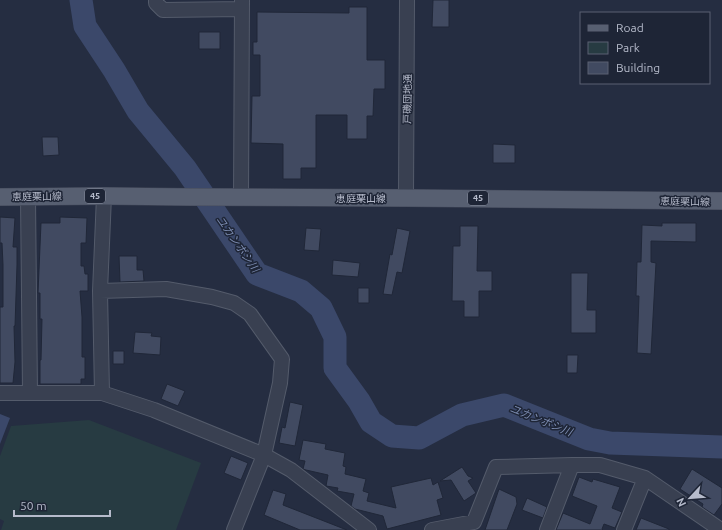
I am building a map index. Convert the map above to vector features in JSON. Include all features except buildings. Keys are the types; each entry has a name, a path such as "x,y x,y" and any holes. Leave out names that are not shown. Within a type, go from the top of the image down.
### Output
{"main road":[{"name":"恵庭栗山線","path":"0,197 104,196 406,198 722,202"}],"street":[{"path":"156,0 156,3 163,10 242,5 237,198"},
{"name":"戸磯団地通","path":"406,198 408,0"},
{"path":"102,393 100,291 104,196"},
{"path":"28,197 30,393"},
{"path":"100,291 166,289 212,297 234,303 250,314 282,359 280,383 264,456 234,530"},
{"path":"0,393 102,393 154,410 264,456 291,470 369,530"},
{"path":"547,530 572,465"},
{"path":"432,530 474,522 496,467 600,465 645,478 721,530"},
{"path":"624,530 645,478"}],"green space":[{"path":"89,420 201,463 176,530 1,530 4,521 0,519 0,456 11,426"}],"water":[{"path":"0,414 10,418 0,444"}],"waterway":[{"name":"ユカンボシ川","path":"81,0 85,26 114,70 138,111 185,168 257,274 301,291 321,308 335,337 335,368 359,401 371,422 392,436 419,438 462,415 504,405 589,439 610,443 722,447"}]}
